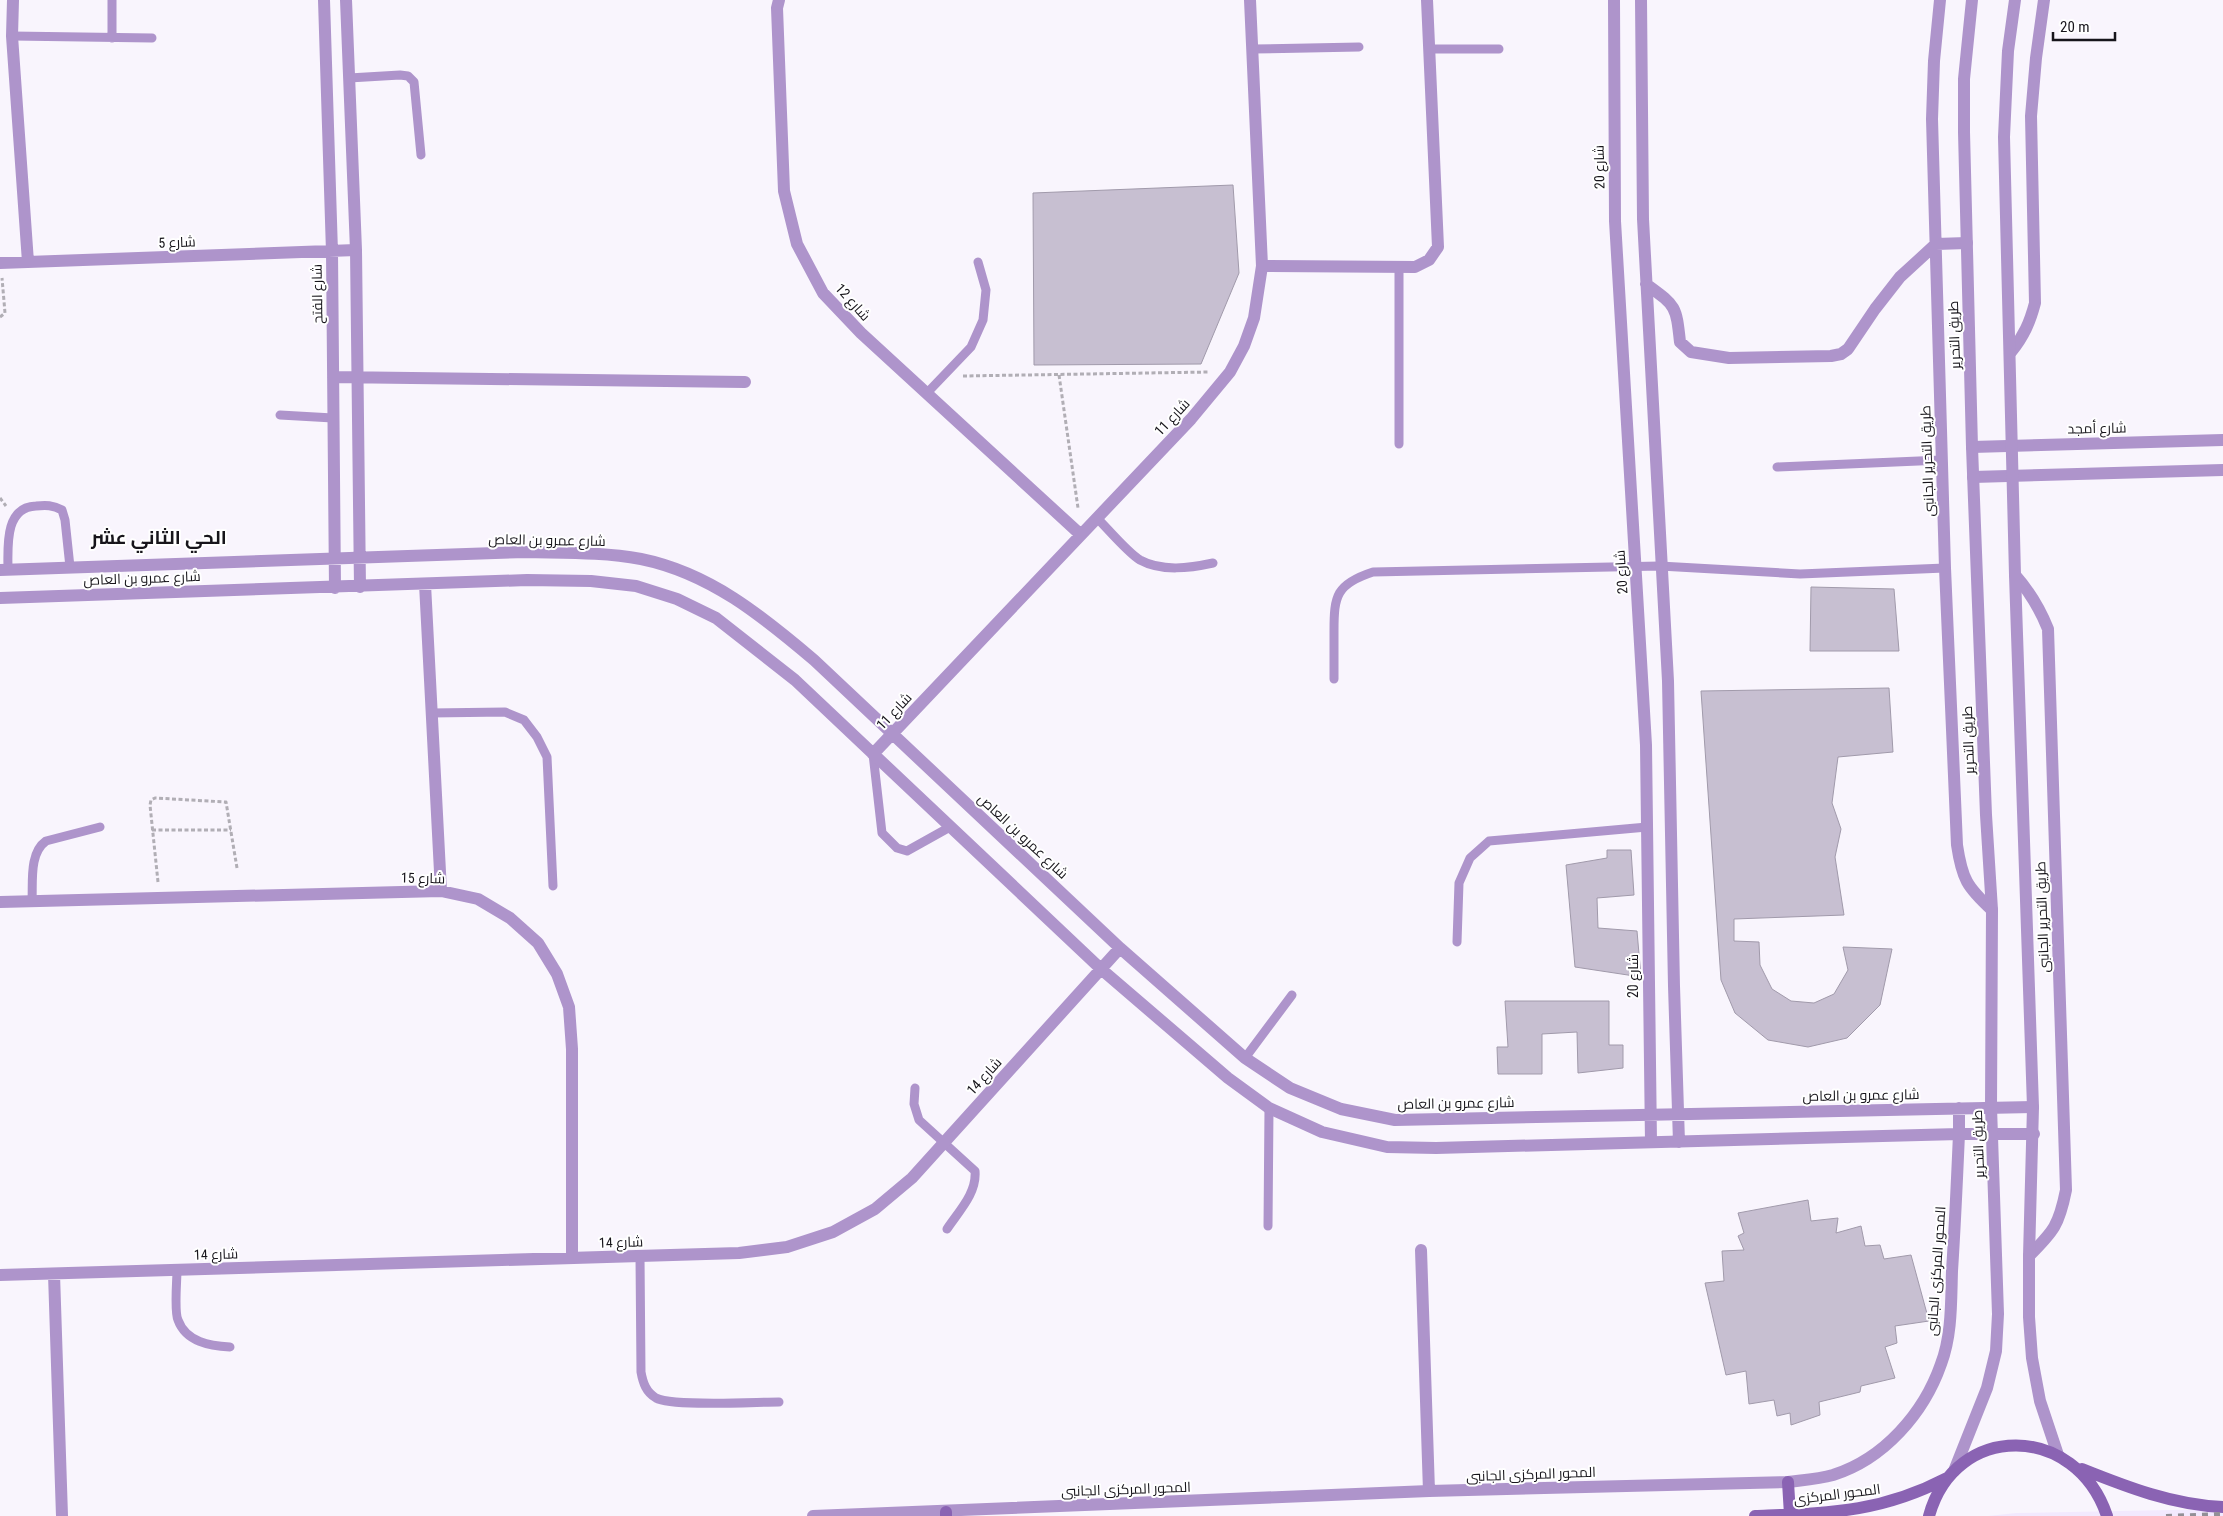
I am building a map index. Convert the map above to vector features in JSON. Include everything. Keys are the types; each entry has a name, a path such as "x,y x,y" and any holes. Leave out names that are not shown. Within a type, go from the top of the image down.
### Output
{"main road":[{"name":"المحور المركزى","path":"1755,1516 1840,1512 1884,1504 1927,1488 1950,1475 1969,1460 1986,1451 2004,1446 2041,1448 2058,1455 2076,1466"},
{"path":"2076,1466 2129,1488 2191,1504 2223,1507"},
{"path":"2076,1466 2090,1481 2107,1516"},
{"path":"1929,1516 1936,1495 1950,1475"},
{"path":"1788,1482 1790,1515"}],"street":[{"path":"13,0 12,36 28,262"},
{"name":"شارع الفتح","path":"324,0 332,252 335,588"},
{"path":"346,0 356,250 356,377 360,587"},
{"name":"شارع 12","path":"779,0 777,8 784,191 797,244 823,293 861,334 1081,535"},
{"name":"شارع 11","path":"873,754 1191,419 1230,372 1244,346 1254,318 1262,266 1250,0"},
{"path":"1262,266 1415,267 1429,260 1438,247 1427,0"},
{"name":"شارع 20","path":"1614,0 1615,221 1643,680 1651,1142"},
{"path":"1641,0 1642,156 1646,284 1670,745 1679,1142"},
{"name":"طريق التحرير الجانبى","path":"1940,0 1934,61 1932,119 1945,568 1957,845 1961,870 1973,893 1992,910"},
{"name":"طريق التحرير","path":"1950,1475 1987,1388 1996,1351 1998,1314 1991,1107 1992,910 1986,815 1973,477 1967,243 1964,79 1972,0"},
{"path":"2015,0 2008,52 2004,137 2011,352 2015,576 2034,1134 2029,1256 2032,1358 2040,1401 2058,1455"},
{"path":"2011,352 2022,338 2031,321 2035,303 2031,116 2044,0"},
{"path":"1646,284 1670,301 1674,308 1680,342 1691,352 1729,358 1831,356 1841,354 1848,349 1900,277 1936,244 1967,243"},
{"name":"شارع 5","path":"1,263 356,250"},
{"path":"333,376 745,382"},
{"name":"شارع أمجد","path":"1972,447 2223,440"},
{"path":"1973,477 2223,470"},
{"name":"شارع عمرو بن العاص","path":"4,570 526,552 593,553 641,559 688,573 731,594 814,660 1120,948 1245,1058 1299,1092 1341,1110 1395,1120 2033,1107"},
{"name":"طريق التحرير الجانبى","path":"2015,576 2036,604 2048,629 2066,1190 2061,1212 2052,1233 2029,1256"},
{"name":"شارع عمرو بن العاص","path":"0,598 527,580 591,581 636,586 677,599 716,618 795,680 1102,969 1228,1078 1270,1108 1322,1132 1387,1147 1436,1148 1959,1134 2034,1134"},
{"path":"425,584 441,891"},
{"name":"شارع 15","path":"0,902 441,891 478,899 510,918 538,943 557,974 569,1007 572,1049 572,1258"},
{"name":"شارع 14","path":"0,1275 739,1253 787,1247 833,1232 875,1209 912,1178 1120,948"},
{"name":"المحور المركزى الجانبى","path":"813,1516 946,1514 1429,1491 1788,1482 1813,1480 1834,1474 1860,1463 1884,1448 1924,1400 1941,1364 1949,1331 1959,1108"},
{"path":"1421,1250 1429,1491"},
{"path":"54,1274 62,1516"}],"lane":[{"path":"112,0 112,38"},
{"path":"12,36 152,38"},
{"path":"1252,49 1359,47"},
{"path":"1429,49 1499,49"},
{"path":"349,78 400,75 408,76 414,82 421,155"},
{"path":"926,393 971,347 983,320 986,290 978,262"},
{"path":"1399,267 1399,444"},
{"path":"280,415 334,418"},
{"path":"1777,467 1942,460"},
{"path":"4,570 9,534 14,517 28,506 53,505 62,510 65,520 70,568"},
{"path":"1097,518 1139,559 1163,567 1189,568 1213,564"},
{"path":"1334,679 1334,603 1343,588 1356,577 1373,572 1660,566 1800,574 1945,568"},
{"path":"431,713 505,712 524,720 537,737 547,757 553,886"},
{"path":"873,754 882,833 896,848 907,851 950,827"},
{"path":"32,901 35,854 38,846 46,841 100,827"},
{"path":"1457,942 1459,883 1470,858 1488,842 1647,827"},
{"path":"1245,1058 1292,995"},
{"path":"916,1088 914,1104 919,1120 975,1171 976,1181 973,1190 947,1229"},
{"path":"1268,1226 1270,1108"},
{"path":"640,1256 641,1372 647,1390 654,1397 672,1402 778,1402"},
{"path":"177,1270 177,1320 190,1337 209,1346 230,1347"}],"path":[{"path":"0,317 5,313 1,263"},
{"path":"942,377 1230,372"},
{"path":"1059,375 1081,535"},
{"path":"159,898 150,805 151,800 155,798 226,802 237,868"},
{"path":"152,830 231,830"}],"shaded area":[{"path":"2223,1509 2223,1516 1988,1516 2016,1513"}],"building":[{"path":"1233,185 1239,273 1201,364 1034,365 1033,193"},
{"path":"1811,587 1894,589 1899,651 1810,651"},
{"path":"1889,688 1893,752 1838,757 1832,803 1841,829 1835,857 1844,915 1734,919 1734,941 1759,942 1760,965 1772,989 1791,1001 1814,1003 1834,994 1848,970 1843,947 1892,949 1880,1005 1847,1038 1808,1047 1768,1040 1735,1013 1721,980 1701,691"},
{"path":"1607,850 1631,850 1634,895 1597,898 1598,928 1637,931 1641,977 1575,967 1566,865 1607,858"},
{"path":"1505,1001 1609,1001 1609,1045 1623,1045 1623,1068 1578,1073 1577,1032 1542,1034 1542,1074 1498,1074 1497,1047 1508,1047"},
{"path":"1808,1200 1811,1221 1838,1218 1836,1233 1861,1226 1865,1246 1880,1245 1884,1259 1911,1255 1929,1321 1895,1326 1897,1343 1885,1347 1895,1378 1861,1386 1860,1392 1819,1402 1820,1415 1791,1425 1790,1413 1777,1416 1774,1400 1749,1404 1746,1371 1726,1375 1705,1283 1724,1281 1722,1251 1744,1250 1738,1236 1744,1233 1738,1213"}],"railway":[{"path":"2166,1516 2223,1514"}],"district":[{"name":"الحي الثاني عشر","path":"159,537"}]}
